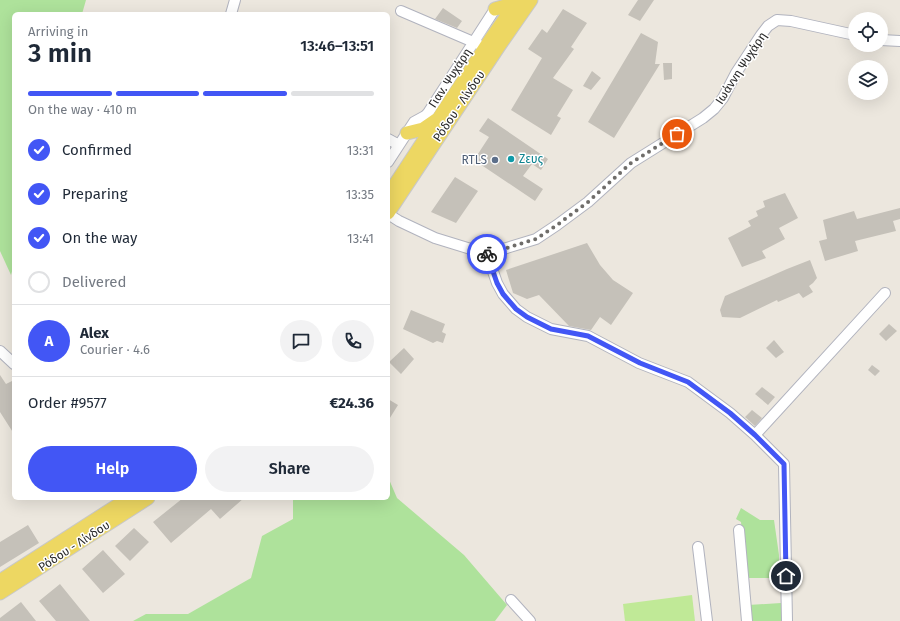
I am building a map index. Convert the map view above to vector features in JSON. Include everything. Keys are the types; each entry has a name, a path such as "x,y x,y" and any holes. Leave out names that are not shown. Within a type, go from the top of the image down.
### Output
{"main road":[{"name":"Ρόδου - Λίνδου","path":"390,211 531,0"},
{"name":"Ρόδου - Λίνδου","path":"390,192 517,2"},
{"path":"495,8 517,2"},
{"path":"407,132 422,129 439,118"},
{"name":"Ρόδου - Λίνδου","path":"0,593 145,500"},
{"name":"Ρόδου - Λίνδου","path":"0,581 115,502"}],"street":[{"path":"232,12 235,0"},
{"name":"Γιαν. Ψυχάρη","path":"390,157 415,121 427,114 495,8"},
{"path":"401,11 485,48"},
{"name":"Ιωάννη Ψυχάρη","path":"487,254 536,239 588,202 631,163 714,109 723,98 736,73 760,35 768,26 777,20 791,21 848,33"},
{"path":"888,40 900,41"},
{"path":"390,140 398,145"},
{"path":"390,215 435,238 487,254 497,283 503,294 516,309 527,317 551,329 588,336 640,363 688,382 730,413 784,464 787,621"},
{"path":"755,435 885,293"},
{"path":"0,351 12,362"},
{"path":"739,530 747,621"},
{"path":"698,547 707,621"},
{"path":"511,600 530,621"}],"green space":[{"path":"0,0 86,0 83,12 12,12 11,275 0,251"},
{"path":"390,482 397,498 464,555 507,605 495,621 133,621 146,614 188,614 251,578 262,536 293,519 293,500 390,500"},
{"path":"741,508 760,520 774,520 779,555 779,578 746,578 741,522 736,519"},
{"path":"692,595 695,621 625,621 623,604"},
{"path":"781,603 782,621 749,621 748,605"}],"building":[{"path":"638,0 654,0 640,21 628,15"},
{"path":"443,8 462,21 457,28 435,19"},
{"path":"563,9 587,23 571,47 574,49 553,78 573,90 557,116 561,118 551,135 511,110 542,58 528,49 542,29 547,33"},
{"path":"641,33 658,42 655,64 660,64 614,138 588,122"},
{"path":"663,63 672,63 672,79 664,80"},
{"path":"592,71 601,78 591,90 583,86"},
{"name":"Ζευς","path":"488,118 548,159 541,170 532,164 523,176 543,189 535,201 474,160 489,137 479,131"},
{"path":"455,177 478,191 456,223 431,212"},
{"path":"785,193 798,218 779,228 785,239 762,251 766,258 742,267 728,238 751,226 748,221 758,216 756,211 765,207 763,201"},
{"path":"900,208 900,219 893,221 896,231 855,241 858,251 825,261 819,241 827,239 823,220 854,211 857,219"},
{"path":"587,243 600,265 613,280 633,293 611,325 600,317 591,330 569,326 539,295 527,299 513,293 506,270"},
{"path":"810,260 817,278 809,286 813,292 803,298 799,293 778,302 777,300 740,318 722,317 720,310 725,296"},
{"path":"411,310 445,324 442,332 446,334 443,343 437,341 433,343 403,329"},
{"path":"889,324 897,331 886,341 879,334"},
{"path":"774,340 784,352 776,358 766,348"},
{"path":"404,348 414,359 401,374 390,363 390,361"},
{"path":"872,365 880,371 875,376 868,370"},
{"path":"0,375 6,384 12,381 12,431 0,412"},
{"path":"762,387 775,397 768,405 755,394"},
{"path":"390,400 398,405 390,418"},
{"path":"752,410 762,418 755,426 745,417"},
{"path":"180,500 242,500 220,519 211,509 171,543 153,522"},
{"path":"28,525 39,543 0,567 0,542"},
{"path":"134,528 149,542 130,561 115,546"},
{"path":"103,550 125,574 103,593 82,569"},
{"path":"60,584 90,621 56,621 39,601"},
{"path":"21,602 36,621 0,621 0,618"}],"way so far":[{"path":"487,254 536,239 588,202 631,163 677,134"}],"place":[{"name":"Ζευς","path":"511,159"},
{"name":"RTLS","path":"495,160"}],"route":[{"path":"487,254 497,283 503,294 516,309 527,317 551,329 588,336 601,341 621,354 640,363 688,382 730,413 784,464 786,576"}]}
